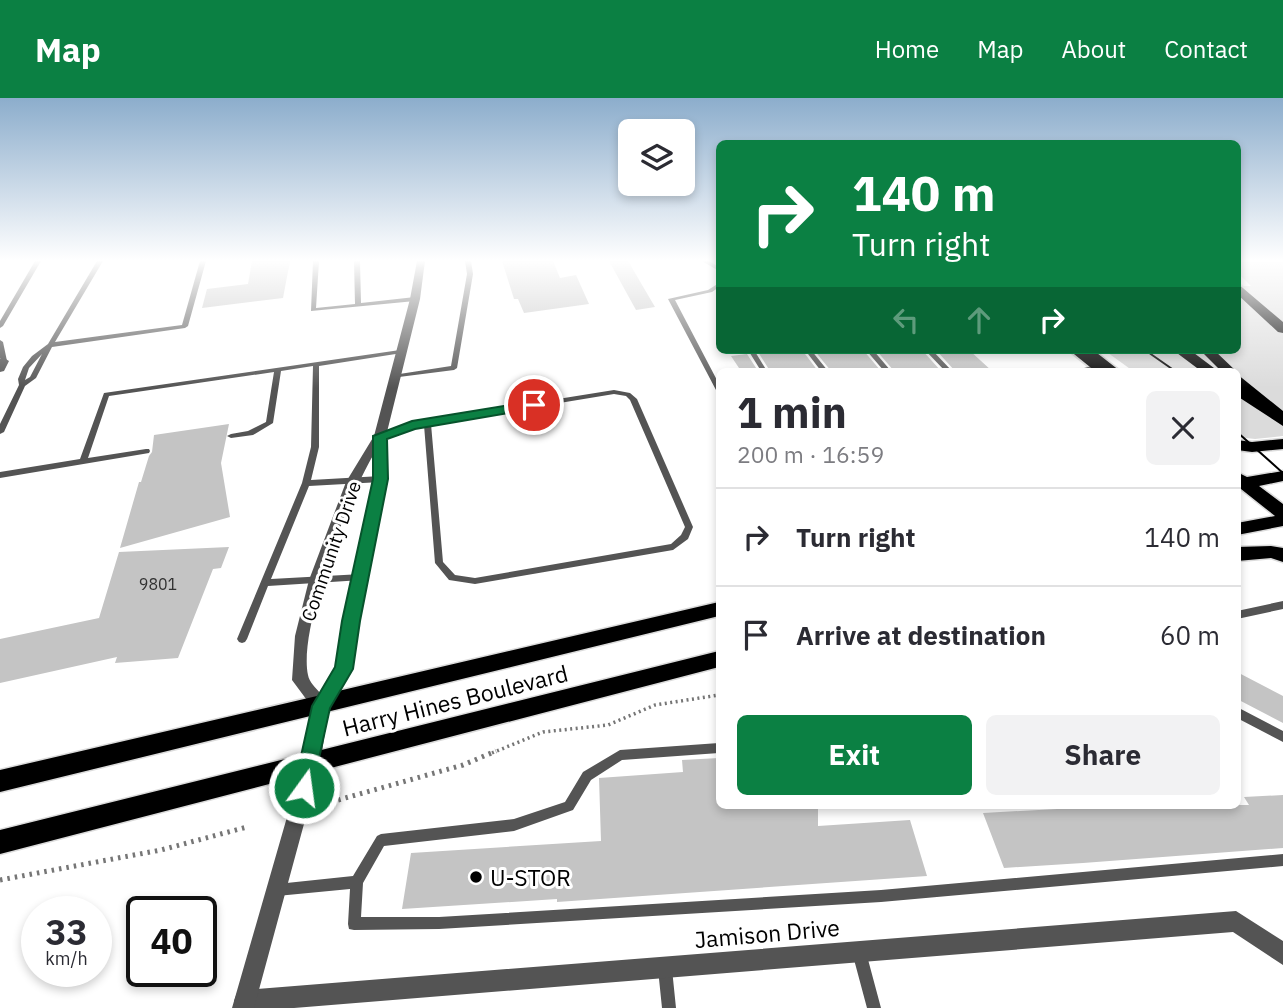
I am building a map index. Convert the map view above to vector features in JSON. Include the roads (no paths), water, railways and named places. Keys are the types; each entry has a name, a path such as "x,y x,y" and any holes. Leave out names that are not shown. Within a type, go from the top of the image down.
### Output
{"highway":[{"path":"1255,303 1283,329"},
{"path":"1083,354 1101,364"},
{"path":"1186,354 1207,368"},
{"path":"1241,392 1283,420"}],"main road":[{"path":"1210,354 1226,368"},
{"path":"1241,382 1283,420"},
{"path":"1241,445 1252,447 1283,444"},
{"path":"1241,481 1283,476"},
{"path":"1241,482 1283,513"},
{"path":"1241,528 1283,520"},
{"path":"1241,554 1271,552 1283,555"},
{"name":"Harry Hines Boulevard","path":"0,780 321,706 716,610"},
{"name":"Harry Hines Boulevard","path":"0,842 716,660"}],"street":[{"name":"Community Drive","path":"244,1004 311,765 321,706 344,669 351,621 381,479 380,436 414,303"},
{"name":"Community Drive","path":"321,706 300,680 305,623 316,580 352,481 380,436"},
{"name":"Jamison Drive","path":"244,1004 1236,921 1283,954"}],"lane":[{"path":"0,432 22,385 33,378 75,303"},
{"path":"50,345 185,326 191,303"},
{"path":"313,303 313,310 373,303"},
{"path":"393,377 454,368 465,303"},
{"path":"673,303 716,384"},
{"path":"0,326 4,314"},
{"path":"0,342 2,365"},
{"path":"83,461 106,394 400,352"},
{"path":"811,354 823,368"},
{"path":"873,354 885,368"},
{"path":"932,354 946,368"},
{"path":"242,639 306,482 315,447 316,364"},
{"path":"231,436 250,433 269,423 278,369"},
{"path":"380,436 427,422 614,393 628,394 634,399 689,527 685,537 673,547 475,581 452,578 439,563 427,422"},
{"path":"0,475 145,451"},
{"path":"306,482 381,479"},
{"path":"265,583 362,577"},
{"path":"1241,614 1283,606"},
{"path":"1241,714 1283,737"},
{"path":"716,748 621,755 587,776 569,806 514,825 381,840 357,882 354,924 439,923 881,896 1283,860"},
{"path":"275,890 357,882"},
{"path":"859,952 874,1008"},
{"path":"665,967 668,1008"}],"tram line":[{"path":"1151,354 1171,368"},
{"path":"1241,436 1283,473"}],"place":[{"name":"U-STOR","path":"476,877"}]}
